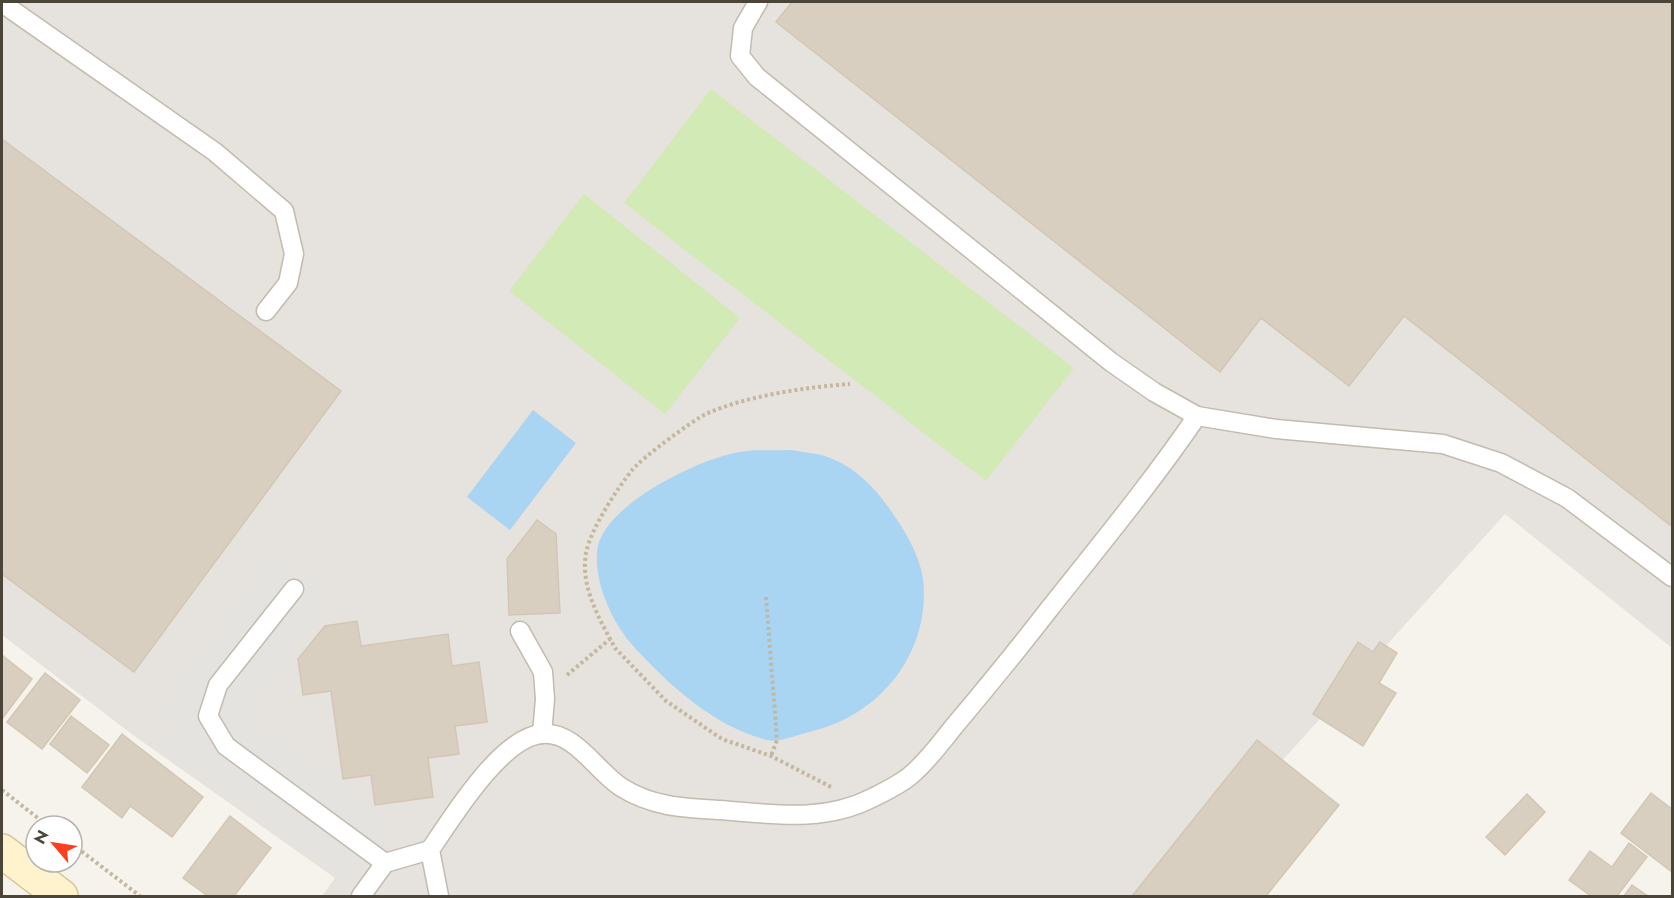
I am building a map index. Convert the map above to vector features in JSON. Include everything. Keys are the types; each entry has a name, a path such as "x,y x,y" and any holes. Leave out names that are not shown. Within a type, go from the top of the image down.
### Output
{"main road":[{"path":"2,851 62,897"}],"lane":[{"path":"758,2 743,28 741,56 757,77 1111,362 1154,392 1197,416 1276,429 1443,444 1501,463 1567,498 1672,577"},
{"path":"2,3 215,152 284,211 294,254 288,283 266,311"},
{"path":"361,897 385,863 430,850 494,764 511,747 542,734 563,737 620,786 646,801 679,808 778,816 813,815 844,809 911,775 1003,669 1170,456 1197,416"},
{"path":"294,590 218,685 208,716 226,746 385,863"},
{"path":"520,631 543,672 545,699 542,734"},
{"path":"430,850 438,897"}],"path":[{"path":"850,384 820,386 760,398 705,414 634,468 602,516 586,553 588,586 596,613 610,639 615,648 666,701 722,739 771,756 861,802"},
{"path":"766,597 777,740 771,756"},
{"path":"545,699 572,669 610,639"},
{"path":"2,790 33,814"},
{"path":"84,853 140,897"}],"shaded area":[{"path":"2,2 1672,2 1672,648 1505,514 1160,896 322,896 335,878 133,735 2,635"},
{"path":"273,553 330,595 244,714 390,821 347,881 162,746 180,721 160,707"}],"green space":[{"path":"711,89 1074,368 986,481 624,203"},
{"path":"584,194 740,318 665,414 509,291"}],"water":[{"path":"533,410 576,443 510,530 467,497"},
{"path":"792,450 821,455 840,462 858,474 881,497 903,529 916,554 923,579 923,606 919,632 909,656 896,677 878,696 858,712 835,724 771,741 748,734 712,715 663,677 635,648 620,628 607,604 599,578 597,552 602,535 615,518 633,502 678,474 722,456 740,452"}],"building":[{"path":"792,2 1672,2 1672,521 1670,525 1404,316 1349,386 1261,318 1220,372 776,22"},
{"path":"2,139 341,391 134,672 2,574"},
{"path":"537,520 556,534 560,613 509,615 507,559"},
{"path":"357,621 361,646 448,634 452,666 479,662 487,722 455,726 459,754 428,758 433,797 375,805 371,775 343,779 331,691 303,695 298,659 325,626"},
{"path":"1358,642 1373,652 1380,642 1397,653 1379,683 1396,693 1363,746 1313,714"},
{"path":"2,655 32,679 2,719"},
{"path":"45,673 80,700 42,749 7,722"},
{"path":"71,716 109,745 87,773 50,744"},
{"path":"122,734 203,797 172,837 130,806 122,818 82,787"},
{"path":"1257,740 1339,805 1266,896 1132,896"},
{"path":"1651,793 1672,809 1672,872 1621,833"},
{"path":"1527,794 1545,812 1505,855 1486,837"},
{"path":"230,816 271,848 234,896 208,896 183,878"},
{"path":"1629,843 1647,857 1617,896 1591,896 1569,880 1590,851 1612,867"},
{"path":"1632,885 1648,896 1624,896"}]}
